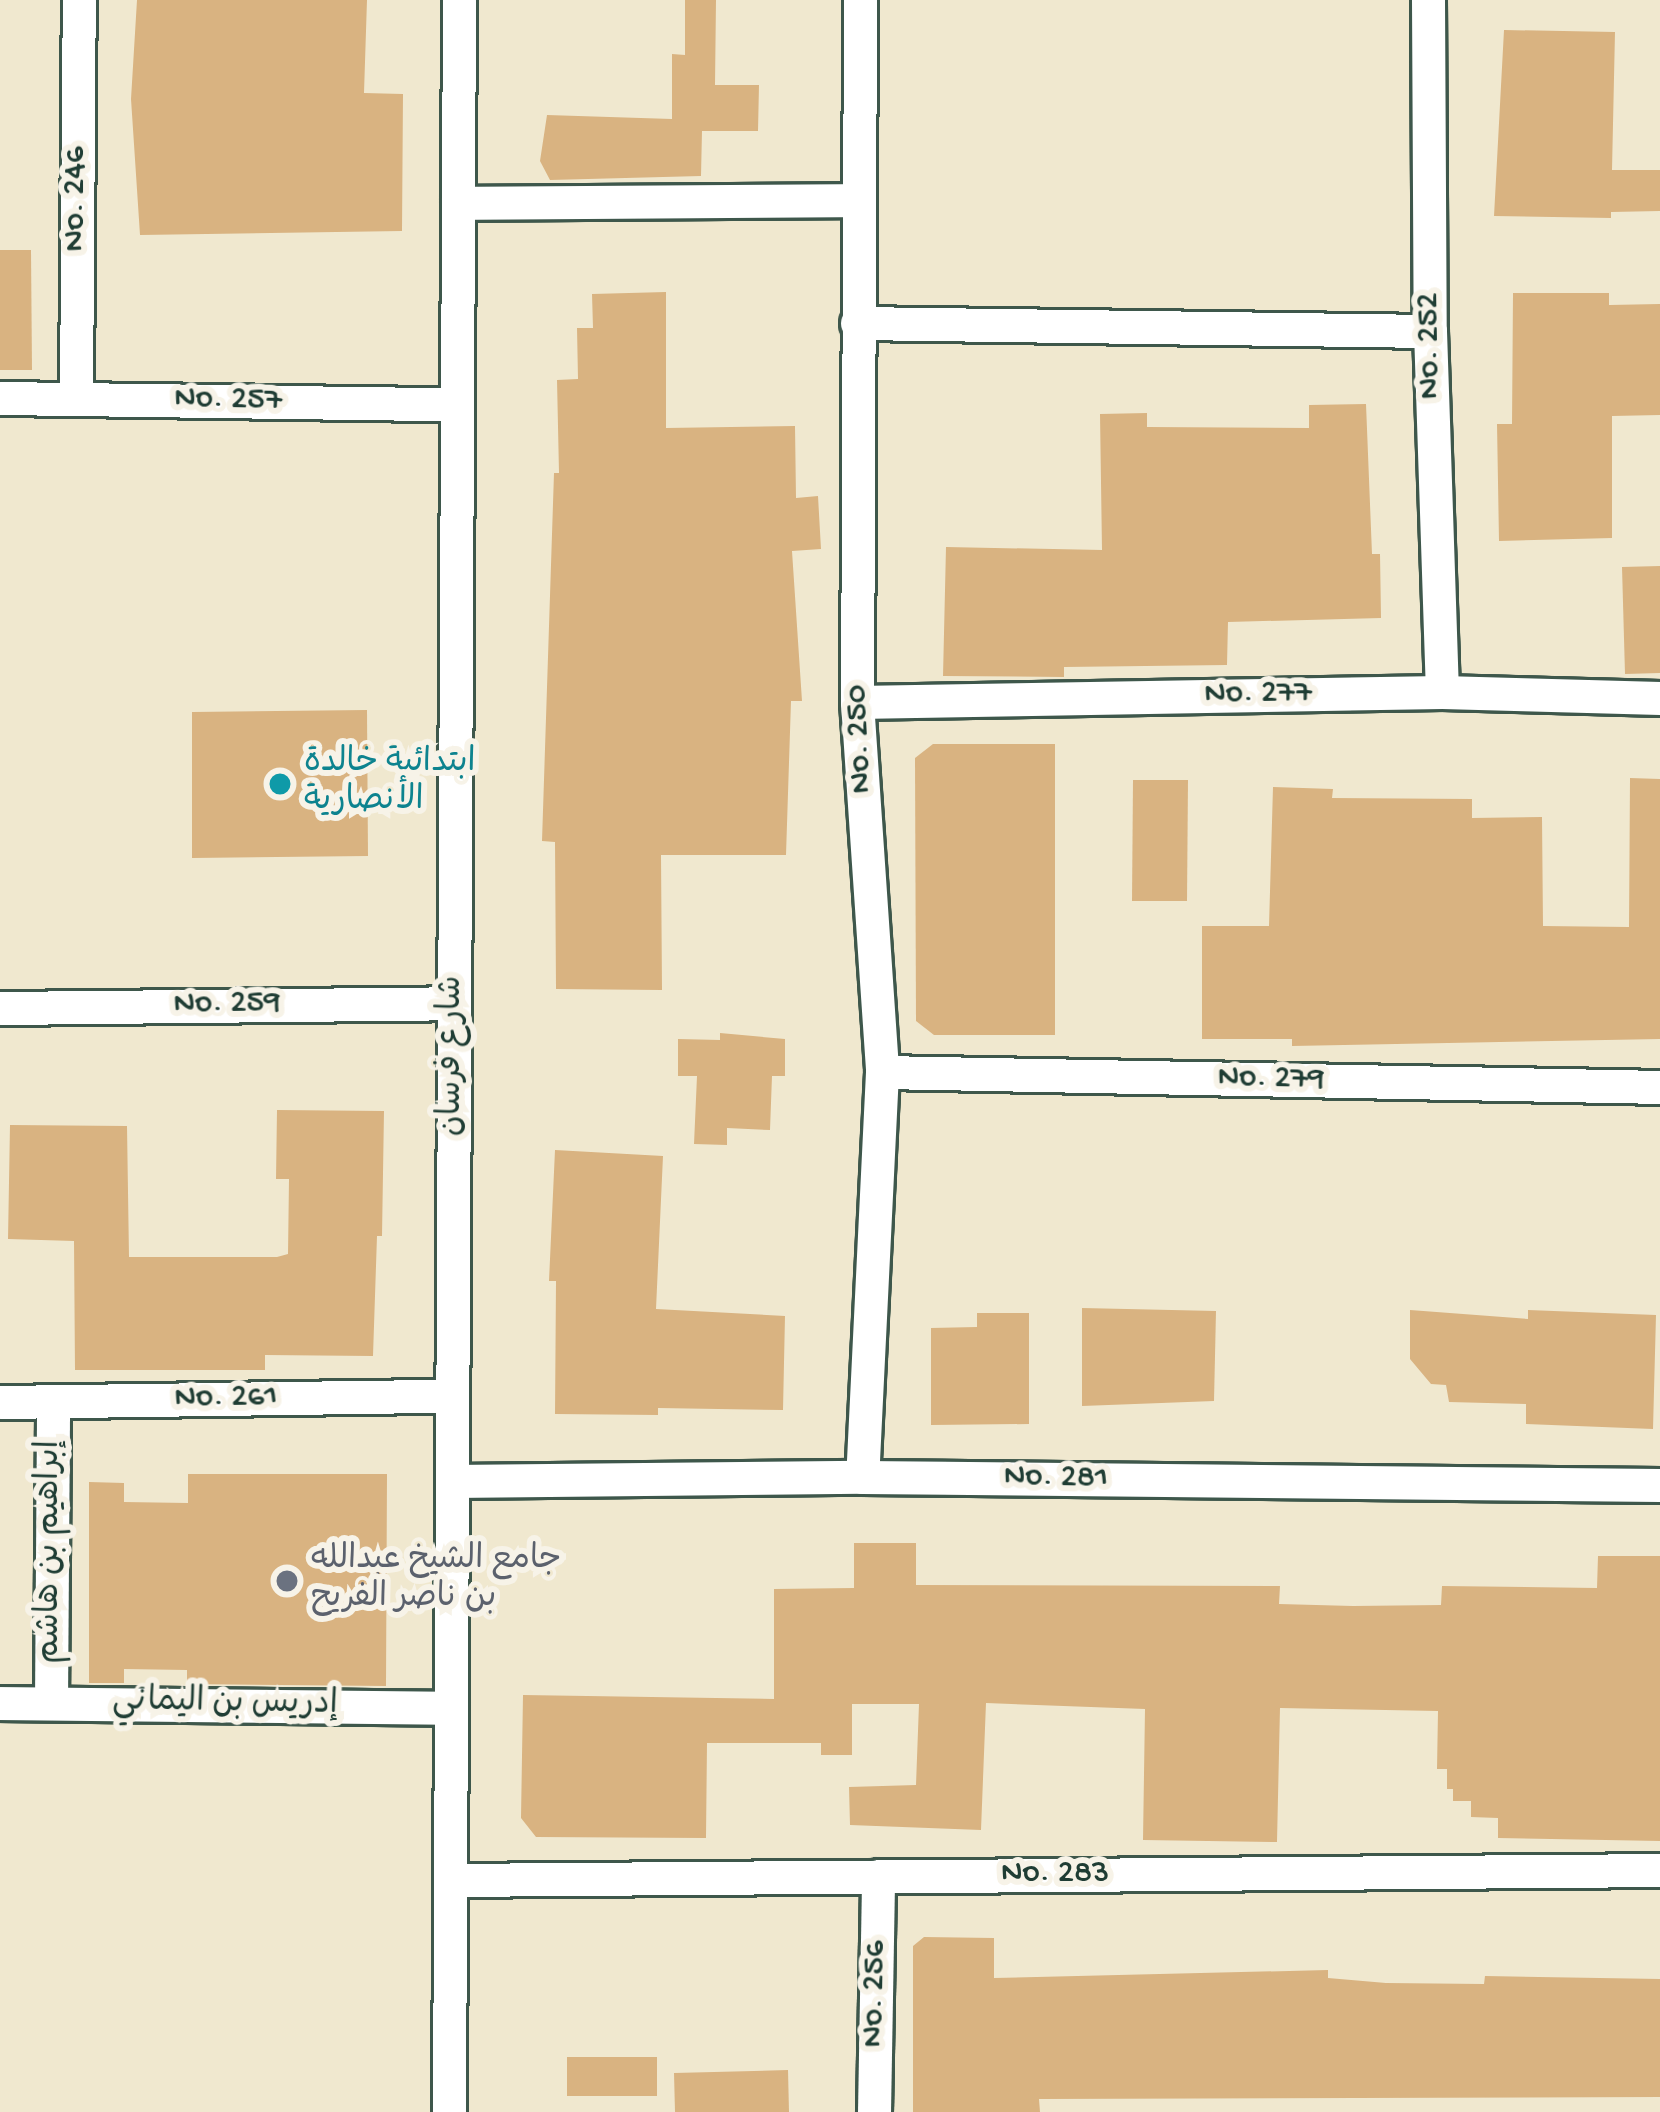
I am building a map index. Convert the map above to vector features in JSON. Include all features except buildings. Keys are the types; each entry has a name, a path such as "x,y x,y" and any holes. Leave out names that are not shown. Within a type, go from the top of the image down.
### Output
{"street":[{"name":"No. 246","path":"76,399 79,0"},
{"name":"شارع فرسان","path":"449,2112 459,0"},
{"name":"No. 250","path":"860,0 857,702 882,1072 862,1477"},
{"name":"No. 252","path":"1428,0 1430,331 1442,692"},
{"path":"458,203 857,200"},
{"path":"857,323 1430,331"},
{"name":"No. 257","path":"0,398 457,404"},
{"name":"No. 277","path":"857,702 1442,692 1660,698"},
{"name":"No. 259","path":"0,1008 454,1003"},
{"name":"No. 279","path":"882,1072 1660,1087"},
{"name":"No. 261","path":"0,1402 452,1396"},
{"name":"إبراهيم بن هاشم","path":"51,1703 53,1401"},
{"name":"No. 281","path":"452,1481 862,1477 1660,1486"},
{"name":"إدريس بن اليماني","path":"0,1703 451,1708"},
{"name":"No. 283","path":"450,1880 1660,1870"},
{"name":"No. 256","path":"874,2112 878,1876"}],"place":[{"name":"ابتدائية خالدة الأنصارية","path":"280,784"},
{"name":"جامع الشيخ عبدالله بن ناصر الفريح","path":"287,1581"}]}
